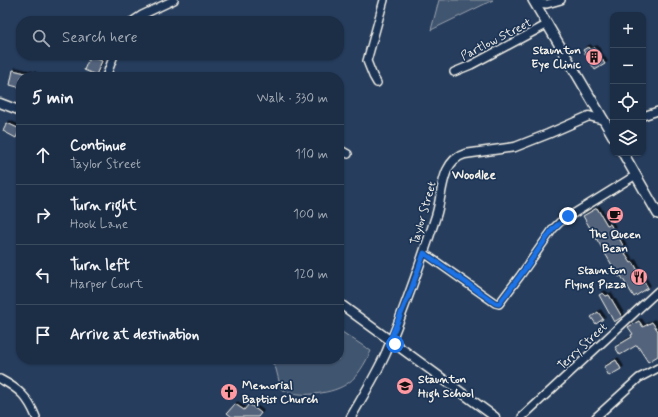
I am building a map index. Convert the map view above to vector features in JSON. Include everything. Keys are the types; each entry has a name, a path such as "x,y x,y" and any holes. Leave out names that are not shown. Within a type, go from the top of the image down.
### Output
{"main road":[{"path":"535,1 610,131"},
{"path":"625,156 658,214"}],"street":[{"path":"140,16 174,0"},
{"path":"377,83 368,61 384,0"},
{"path":"535,1 547,4 561,0"},
{"name":"Partlow Street","path":"454,72 471,65 548,24"},
{"path":"108,72 112,60"},
{"path":"0,103 16,108"},
{"path":"646,115 658,112"},
{"name":"Taylor Street","path":"351,417 378,368 411,290 439,208 446,172 455,158 465,154 515,146 548,134 589,116 604,120"},
{"path":"604,120 610,122"},
{"path":"344,151 348,154"},
{"path":"424,253 495,303 500,303 553,229 560,222 636,175"},
{"name":"Terry Street","path":"522,417 658,292"},
{"path":"344,307 496,417"},
{"path":"596,417 639,378 658,368"},
{"path":"0,379 21,392 32,406 36,417"}],"shaded area":[{"path":"439,0 493,0 431,30"},
{"path":"344,333 371,351 361,369 350,382 335,390 325,392 301,394 281,389 276,369 273,364 344,364"}],"building":[{"name":"Staunton Eye Clinic","path":"588,47 590,50 595,48 605,64 595,70 583,50"},
{"path":"88,60 102,61 97,72 89,72 84,70"},
{"path":"13,70 21,72 16,72 16,87 10,85"},
{"path":"7,123 16,127 16,138 3,131"},
{"path":"597,208 607,225 610,224 613,229 611,230 616,239 619,238 627,253 625,254 631,263 633,262 648,288 634,297 621,276 619,277 583,216"},
{"path":"603,293 606,296 609,295 622,317 614,322 599,295"},
{"path":"598,312 603,319 596,324 591,317"},
{"path":"639,321 643,327 652,322 658,331 658,356 648,362 637,345 620,355 615,347 632,337 631,335 633,334 628,327"},
{"path":"616,360 621,369 609,376 604,367"},
{"path":"235,404 244,410 249,404 261,413 258,417 232,417 227,413"}],"place":[{"name":"Staunton Eye Clinic","path":"594,57"},
{"name":"The Queen Bean","path":"615,215"},
{"name":"Staunton Flying Pizza","path":"639,277"},
{"name":"Staunton High School","path":"405,386"},
{"name":"Memorial Baptist Church","path":"229,392"}],"district":[{"name":"Woodlee","path":"474,174"}],"route":[{"path":"395,344 390,340 395,331 424,253 495,303 499,304 502,302 553,229 568,216"}]}
